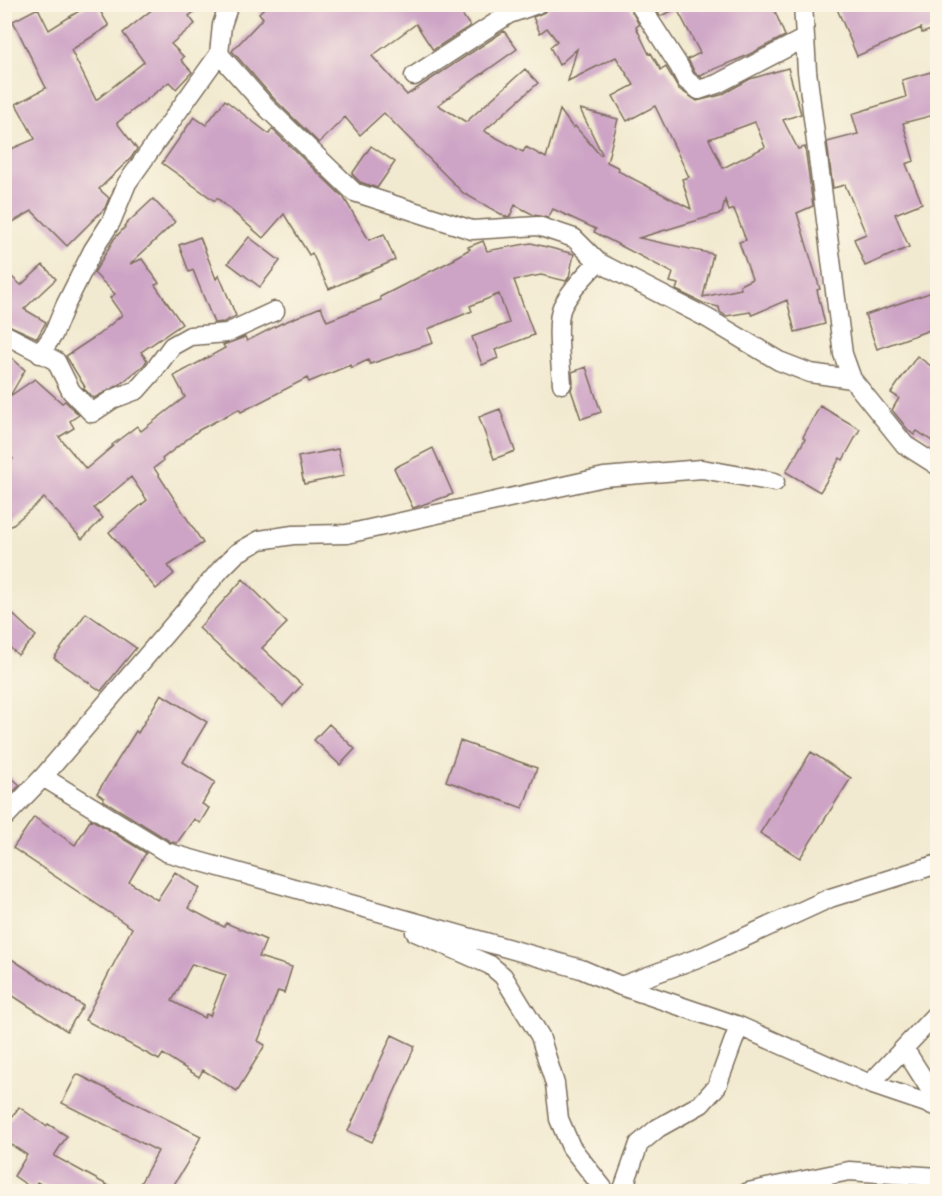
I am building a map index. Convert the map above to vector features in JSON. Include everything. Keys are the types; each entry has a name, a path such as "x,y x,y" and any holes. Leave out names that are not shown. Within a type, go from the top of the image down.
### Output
{"street":[{"path":"40,354 53,335 93,250 111,222 127,183 219,54 222,25 229,4"},
{"path":"414,75 509,14 537,4"},
{"path":"639,4 686,80 699,90 717,84 805,38"},
{"path":"803,4 807,71 843,354 852,380 904,445 938,466"},
{"path":"219,54 268,109 354,192 472,230 538,226 574,238 598,262 707,318 779,361 810,373 852,380"},
{"path":"562,384 559,340 562,309 584,276 598,262"},
{"path":"4,333 56,361 71,391 92,413 113,399 137,390 171,346 190,336 226,333 275,311"},
{"path":"4,819 43,777 221,569 237,553 260,540 293,535 346,534 604,477 702,469 775,482"},
{"path":"43,777 166,852 581,969 621,986 740,1026 870,1084 938,1107"},
{"path":"621,986 706,956 830,898 938,864"},
{"path":"364,909 490,965 503,976 540,1036 555,1084 558,1119 571,1147 606,1191"},
{"path":"870,1084 938,1012"},
{"path":"622,1191 639,1144 658,1128 701,1104 717,1086 740,1026"},
{"path":"904,1048 938,1102"},
{"path":"748,1191 849,1171 938,1177"}],"building":[{"path":"90,4 96,4 109,26 71,50 96,100 144,62 123,33 159,4 204,4 189,16 195,24 171,44 184,57 181,60 192,72 176,89 169,82 117,123 137,149 131,158 99,189 109,198 105,208 67,246 32,211 4,227 4,152 35,139 16,104 46,88 13,21 38,8 49,30"},
{"path":"268,4 455,4 470,26 433,50 416,24 372,56 407,95 504,31 517,49 438,105 466,122 525,69 538,83 484,131 523,152 526,147 546,158 560,110 573,128 575,126 600,155 602,154 580,109 618,119 607,162 619,168 618,171 691,209 682,179 689,177 655,106 627,121 613,96 634,85 616,57 568,81 577,49 559,65 550,47 557,41 547,28 540,33 533,17 545,12 551,4 628,4 639,25 636,27 649,54 651,53 661,70 666,67 679,89 697,101 721,95 750,79 788,68 801,114 783,120 798,149 805,147 813,206 797,213 820,289 817,290 825,324 795,332 787,300 752,315 750,312 726,316 720,312 719,307 703,303 676,290 678,284 670,282 673,273 594,232 596,229 553,209 548,218 534,215 515,205 510,216 506,217 463,193 384,113 360,135 345,117 319,143 276,101 232,51 263,18 259,13","holes":["755,122 765,147 723,168 709,139","725,200 729,211 734,209 746,240 739,242 752,279 740,285 741,289 703,297 713,254 639,238 722,213"]},
{"path":"653,4 772,4 785,36 746,56 700,75 701,77 695,73 688,59 700,53 677,9 660,16"},
{"path":"835,4 938,4 938,28 922,33 921,28 857,56"},
{"path":"938,70 938,114 903,123 914,161 906,164 922,203 895,214 909,247 865,266 854,239 866,234 845,185 833,188 827,142 858,134 852,114 906,97 902,80"},
{"path":"225,100 269,134 272,129 344,198 369,240 384,234 395,260 329,289 312,253 309,255 284,214 263,238 217,198 215,201 162,163 194,117 206,125"},
{"path":"371,146 395,162 377,188 360,182 352,174"},
{"path":"153,199 175,222 130,264 142,259 159,283 155,285 182,324 141,352 147,360 144,365 119,385 94,398 83,388 85,387 66,356 98,335 122,315 110,298 115,294 94,273 124,226"},
{"path":"200,237 216,279 219,275 236,316 224,322 214,323 193,270 189,272 179,245"},
{"path":"249,237 280,261 260,287 228,263"},
{"path":"483,241 487,251 531,243 574,254 566,281 541,275 514,280 534,335 495,350 498,358 482,365 472,337 509,323 499,294 470,306 472,311 428,329 433,343 370,364 368,360 351,368 350,365 309,382 307,378 241,412 239,409 199,430 154,468 203,543 168,566 174,574 156,589 109,532 147,500 131,477 94,508 103,518 82,539 44,498 4,532 4,466 13,459 4,449 4,351 25,370 10,396 35,379 62,403 65,401 79,415 70,421 74,428 59,437 86,469 137,426 141,431 185,397 174,376 225,348 223,345 245,337 247,341 321,307 327,321 381,300 380,297 455,259 470,249 468,247"},
{"path":"43,265 56,279 24,309 46,322 37,338 4,323 4,270 21,285"},
{"path":"938,290 938,324 929,325 930,330 877,349 865,315"},
{"path":"917,356 938,371 938,445 917,431 914,435 892,410 899,398 891,393"},
{"path":"586,367 601,412 581,419 571,390 572,372"},
{"path":"820,406 860,429 843,460 840,458 820,492 786,472"},
{"path":"500,409 515,451 494,459 479,417"},
{"path":"433,448 453,494 413,508 394,468"},
{"path":"338,449 344,476 304,484 298,457"},
{"path":"243,579 287,623 262,648 302,685 283,706 199,628"},
{"path":"4,606 36,636 18,655 4,642"},
{"path":"86,613 136,648 101,691 54,658"},
{"path":"161,694 207,722 183,762 215,782 202,804 209,808 200,823 194,819 177,843 171,842 103,800 104,798 97,793 136,731 138,733"},
{"path":"329,724 355,749 340,765 314,740"},
{"path":"460,741 537,768 523,808 446,781"},
{"path":"811,752 851,778 800,858 760,833"},
{"path":"4,771 20,785 4,801"},
{"path":"34,817 75,845 91,819 146,853 129,882 157,900 175,872 200,888 188,908 224,927 226,923 266,940 259,957 292,967 284,993 278,991 258,1041 265,1045 237,1091 203,1070 199,1077 163,1054 159,1060 85,1020 132,928 13,848","holes":["192,964 226,975 210,1016 206,1014 204,1018 172,1001"]},
{"path":"4,954 83,1006 67,1031 4,990"},
{"path":"392,1035 415,1046 372,1142 348,1131"},
{"path":"77,1074 201,1136 170,1191 136,1191 158,1151 62,1103"},
{"path":"19,1107 46,1126 48,1124 67,1136 54,1156 118,1191 53,1191 37,1182 33,1189 14,1176 27,1155 4,1140 4,1128"}]}
